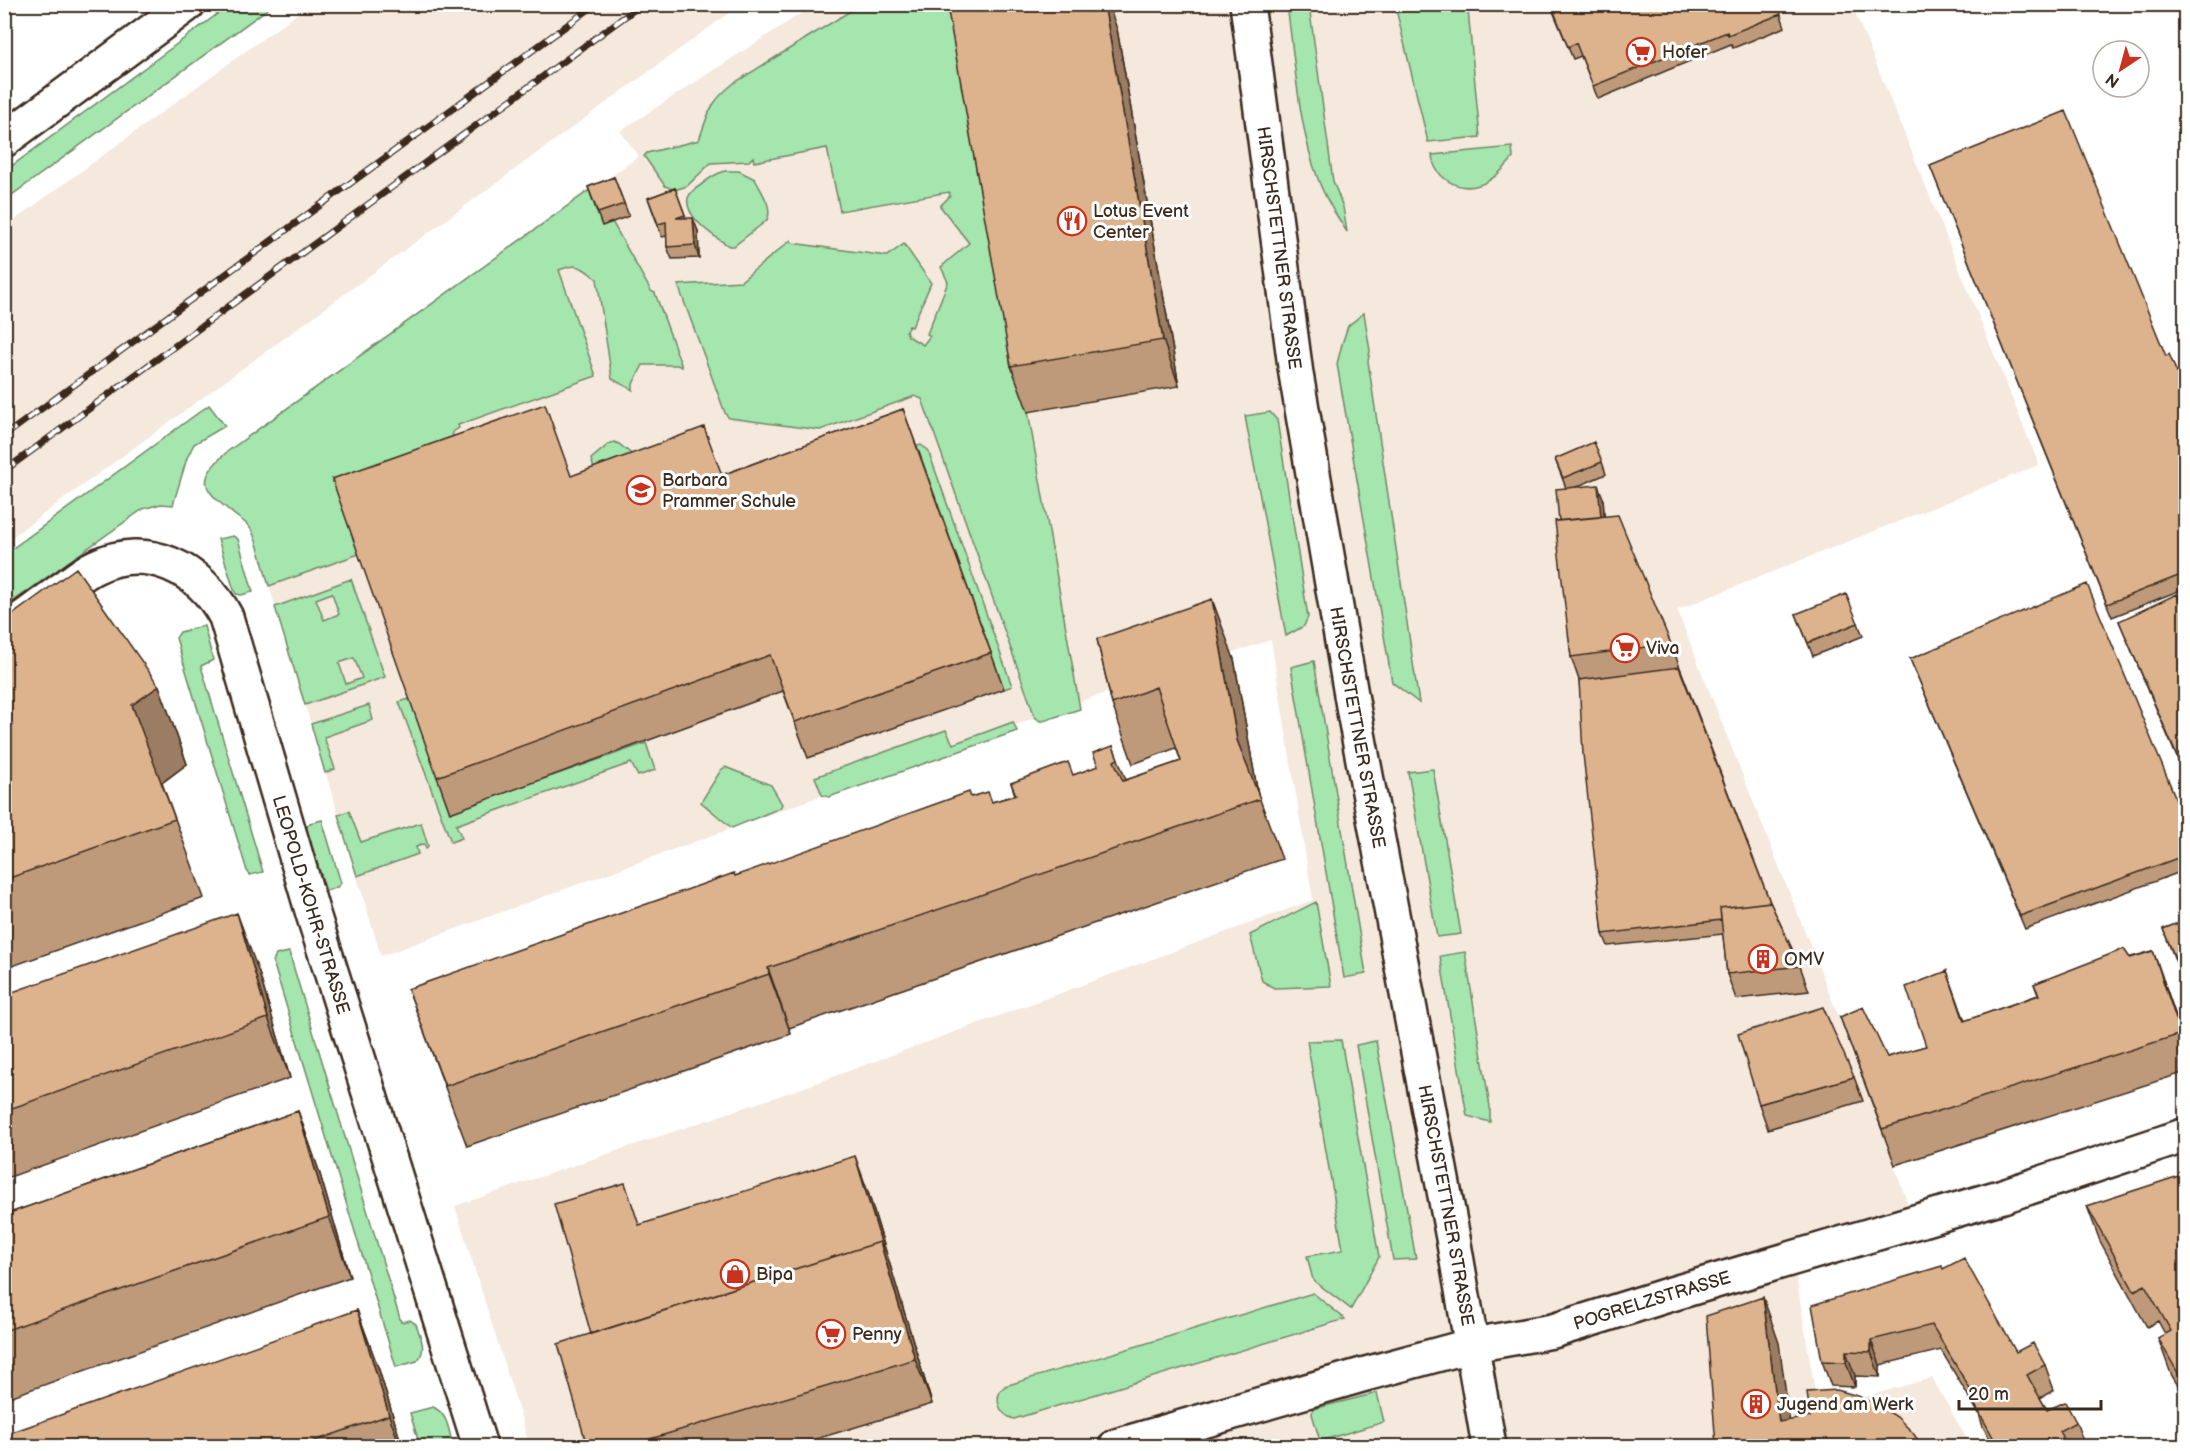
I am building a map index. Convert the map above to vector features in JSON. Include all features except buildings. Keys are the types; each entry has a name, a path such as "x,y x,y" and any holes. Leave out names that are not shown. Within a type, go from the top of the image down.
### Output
{"street":[{"path":"4,140 188,4"},
{"name":"HIRSCHSTETTNER STRASSE","path":"1247,4 1296,374 1354,712 1473,1346 1489,1446"},
{"name":"LEOPOLD-KOHR-STRASSE","path":"4,632 94,567 122,558 152,558 175,566 197,580 216,598 226,617 313,914 480,1446"},
{"name":"POGRELZSTRASSE","path":"1116,1446 1362,1375 1473,1346 1553,1331 2003,1196 2186,1135"}],"shaded area":[{"path":"309,5 740,5 5,542 5,227"},
{"path":"814,5 1852,5 2039,465 1677,610 1853,1053 1917,1229 1794,1264 1818,1410 1932,1378 1971,1446 530,1446 455,1206 808,1086 1313,900 1271,640 1084,700 381,956 229,453 639,156 620,131"}],"green space":[{"path":"231,4 273,5 5,200 5,171"},
{"path":"860,5 957,5 1080,709 1043,721 1035,717 922,399 915,396 820,430 729,418 725,413 678,285 741,281 791,240 792,243 887,256 904,244 931,283 912,327 909,326 906,331 908,336 923,345 930,336 927,334 948,282 941,267 969,243 940,206 950,196 949,192 840,211 827,148 754,162 753,157 749,161 711,163 687,186 675,190 665,186 644,156 647,153 699,140 715,102 734,83"},
{"path":"1287,5 1309,5 1333,181 1343,207 1347,232 1324,193 1311,159 1295,71"},
{"path":"1395,5 1501,5 1502,7 1468,10 1480,137 1428,142"},
{"path":"1512,147 1513,158 1494,178 1471,187 1448,181 1437,170 1432,155"},
{"path":"725,171 739,171 755,179 769,211 766,221 734,246 729,246 702,226 688,205 688,198 693,190 712,176"},
{"path":"591,189 596,193 651,291 655,293 682,367 643,365 633,384 633,390 612,379 597,279 576,266 559,270 596,376 458,425 459,428 453,432 452,441 345,514 359,554 269,586 253,532 249,526 216,499 207,485 210,471 217,462 228,451"},
{"path":"1364,313 1370,351 1368,361 1419,703 1392,682 1337,364 1348,326"},
{"path":"209,405 225,426 194,444 187,458 173,505 161,504 143,509 5,607 5,554"},
{"path":"1270,412 1277,420 1308,617 1304,626 1286,636 1245,416"},
{"path":"614,442 666,482 605,503 591,459"},
{"path":"921,445 928,450 1012,686 1004,689 917,446"},
{"path":"233,536 238,539 253,592 241,595 236,594 234,590 218,539"},
{"path":"351,579 385,677 305,705 275,607","holes":["332,593 339,614 324,620 316,599","354,658 362,678 346,684 339,663"]},
{"path":"204,626 213,660 201,666 263,872 250,875 176,638 180,632"},
{"path":"1314,661 1366,974 1344,978 1291,667"},
{"path":"410,699 450,812 646,743 655,770 638,776 631,763 456,825 462,838 451,842 399,702"},
{"path":"369,705 373,720 324,737 335,769 325,773 311,724"},
{"path":"1013,722 1017,731 829,797 822,795 815,777 946,730 953,744"},
{"path":"725,767 771,785 782,804 780,808 732,828 701,802"},
{"path":"1433,769 1461,934 1437,937 1408,772"},
{"path":"349,811 361,842 421,823 428,846 426,849 424,844 416,847 418,854 357,876 338,815"},
{"path":"322,820 341,883 326,891 306,828 310,823"},
{"path":"1316,902 1331,986 1274,988 1262,981 1250,935"},
{"path":"289,952 401,1322 410,1320 416,1324 421,1338 423,1348 417,1361 396,1367 273,962 276,955"},
{"path":"1465,952 1490,1107 1490,1122 1467,1116 1440,956"},
{"path":"1341,1040 1379,1257 1351,1309 1313,1280 1307,1256 1343,1250 1307,1041"},
{"path":"1376,1041 1416,1259 1393,1260 1356,1045"},
{"path":"1313,1293 1345,1319 1014,1419 1004,1414 999,1405 999,1395 1005,1386"},
{"path":"1377,1393 1384,1422 1320,1441 1312,1414 1313,1409"},
{"path":"433,1407 445,1418 453,1446 420,1446 410,1413"}],"railway":[{"path":"4,436 596,4"},
{"path":"4,471 642,4"}],"place":[{"name":"Hofer","path":"1641,52"},
{"name":"Lotus Event Center","path":"1072,221"},
{"name":"Barbara Prammer Schule","path":"641,490"},
{"name":"Viva","path":"1625,648"},
{"name":"OMV","path":"1763,959"},
{"name":"Bipa","path":"735,1274"},
{"name":"Penny","path":"831,1334"},
{"name":"Jugend am Werk","path":"1756,1404"}]}
